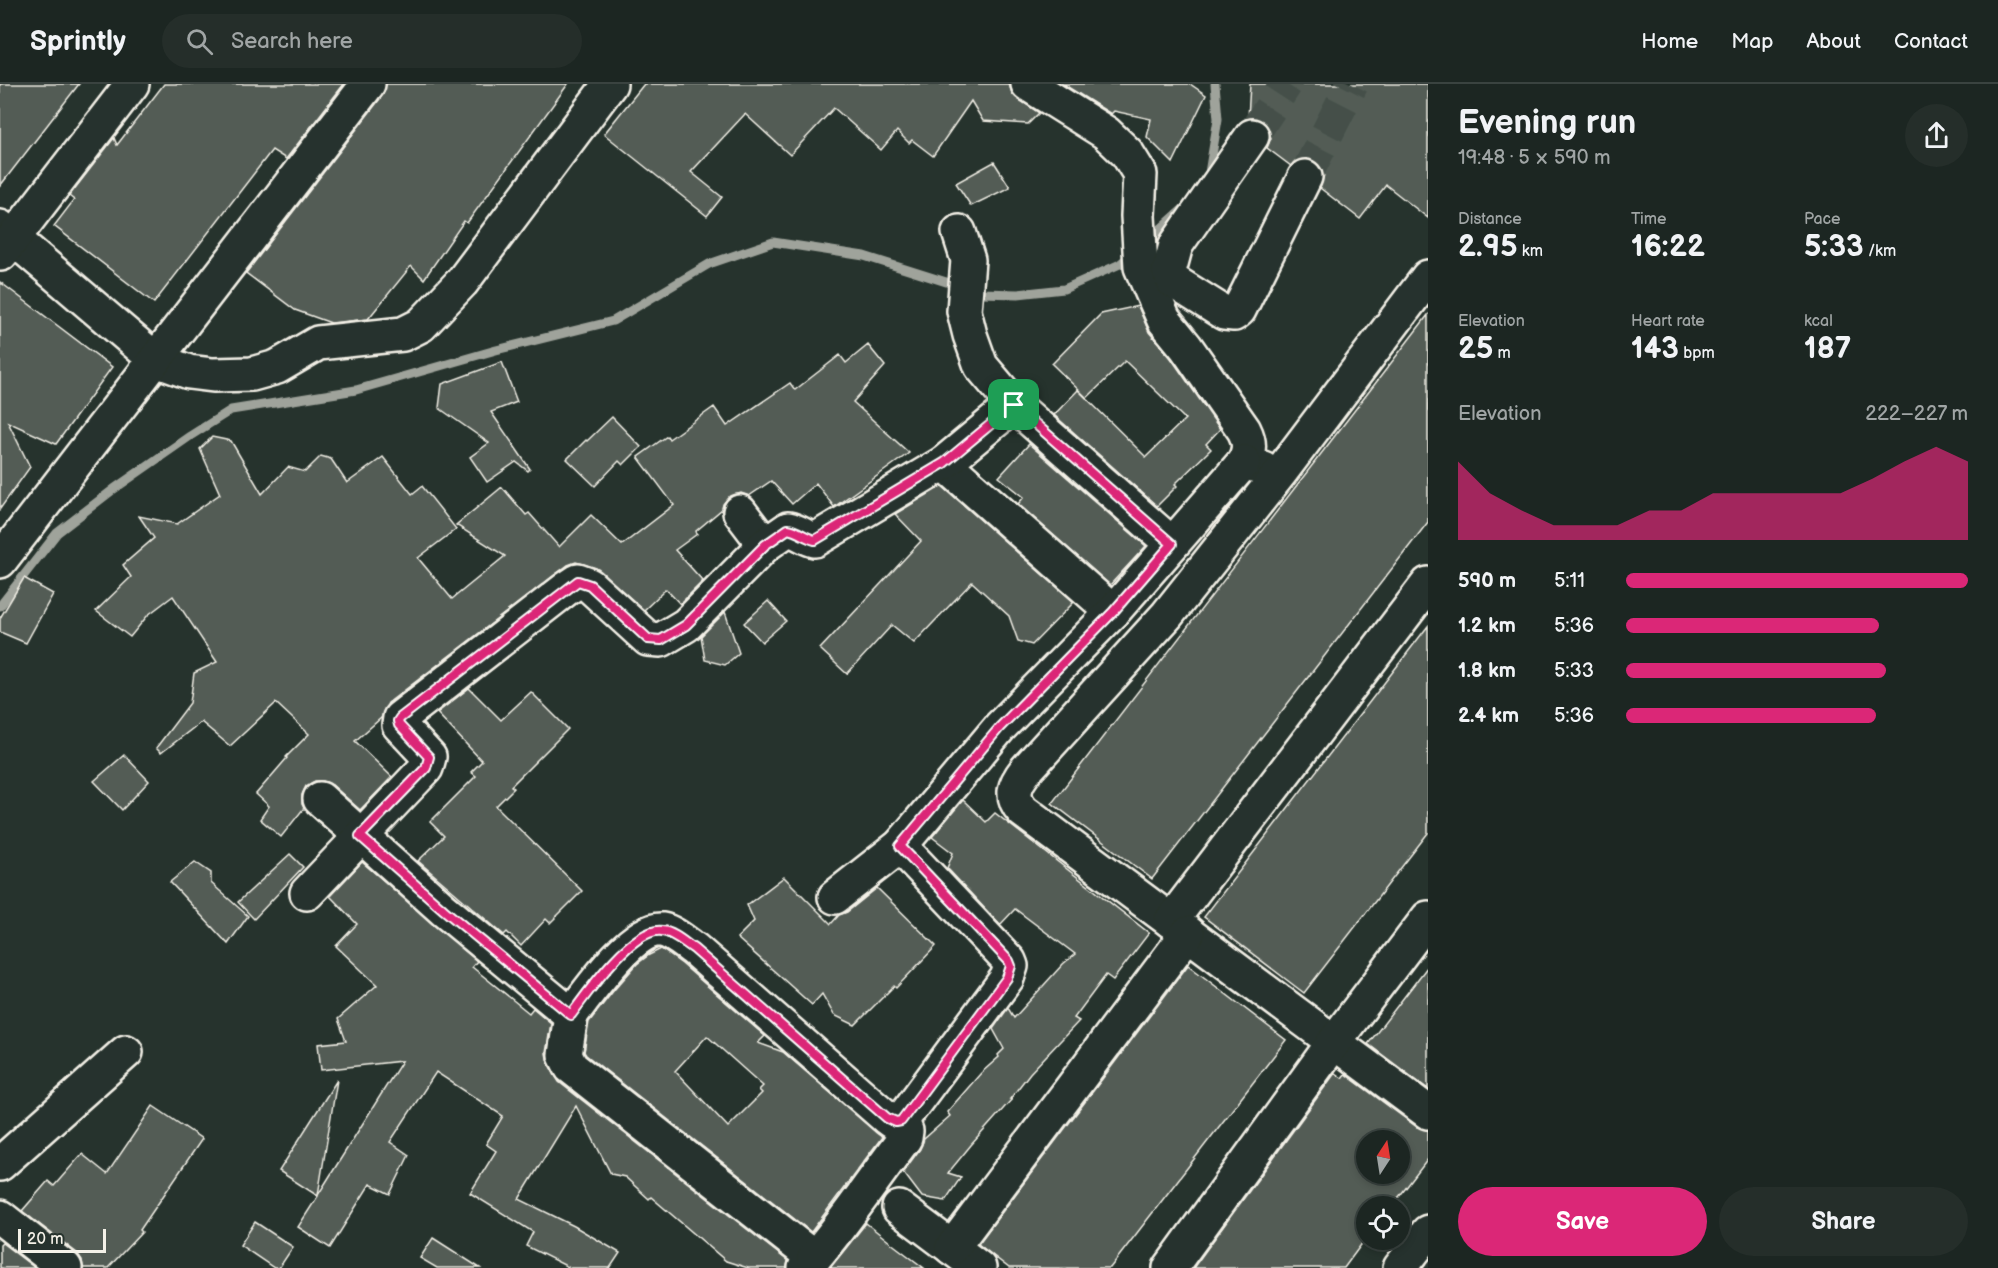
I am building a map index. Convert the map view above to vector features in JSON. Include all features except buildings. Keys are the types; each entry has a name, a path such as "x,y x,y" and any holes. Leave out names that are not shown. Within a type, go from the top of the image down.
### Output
{"street":[{"path":"132,84 4,240 156,360 189,372 213,375 252,374 277,367 318,343 404,334 421,325 462,282 610,84"},
{"path":"0,561 368,84"},
{"path":"835,897 900,846 1000,727 1113,612 1244,462 1249,451 1249,443 1244,430 1186,347 1164,320 1140,267 1138,216 1140,174 1127,153 1106,133 1028,84"},
{"path":"1252,136 1176,245 1169,271 1173,281 1224,313 1234,314 1239,310 1305,177"},
{"path":"959,232 968,260 964,311 981,366 1014,405 1172,544"},
{"path":"1428,277 1280,472 1167,615 1026,770 1017,782 1014,791 1014,800 1023,811 1428,1112"},
{"path":"308,893 426,768 429,757 399,725 400,718 566,589 578,581 590,585 648,639 661,640 686,625 765,545 788,529 798,531 815,540 944,463 1014,405"},
{"path":"1244,462 1280,472"},
{"path":"944,463 1113,612"},
{"path":"740,513 765,545"},
{"path":"952,1248 1179,927 1428,584"},
{"path":"320,800 444,910 571,1015"},
{"path":"900,846 1009,961 1011,966 1007,978 901,1121 896,1122 887,1118 694,949 672,934 661,930 642,936 622,952 571,1015 565,1055 571,1067 810,1263 905,1138 906,1131 901,1121"},
{"path":"1170,1268 1334,1042 1428,918"},
{"path":"0,1164 126,1052"},
{"path":"899,1208 980,1268"},
{"path":"0,1217 65,1268"},
{"path":"1400,1268 1428,1232"}],"waterway":[{"path":"1205,178 1209,173 1218,119 1215,84"},
{"path":"1148,240 1185,207"},
{"path":"0,606 57,533 114,489 231,410 356,390 496,350 613,321 709,264 773,242 864,256 981,293 1018,294 1064,289 1120,264 1133,253"}],"tunnel":[{"path":"1252,136 1286,84"},
{"path":"1305,177 1352,84"}],"route":[{"path":"1014,405 1172,544 1113,612 1000,727 900,846 1009,961 1011,966 1007,978 901,1121 891,1121 887,1118 694,949 672,934 661,930 642,936 622,952 571,1015 444,910 360,836 426,768 429,762 429,757 399,725 400,718 578,581 590,585 648,639 661,640 686,625 765,545 778,535 788,529 798,531 815,540 944,463 1014,405"}]}
